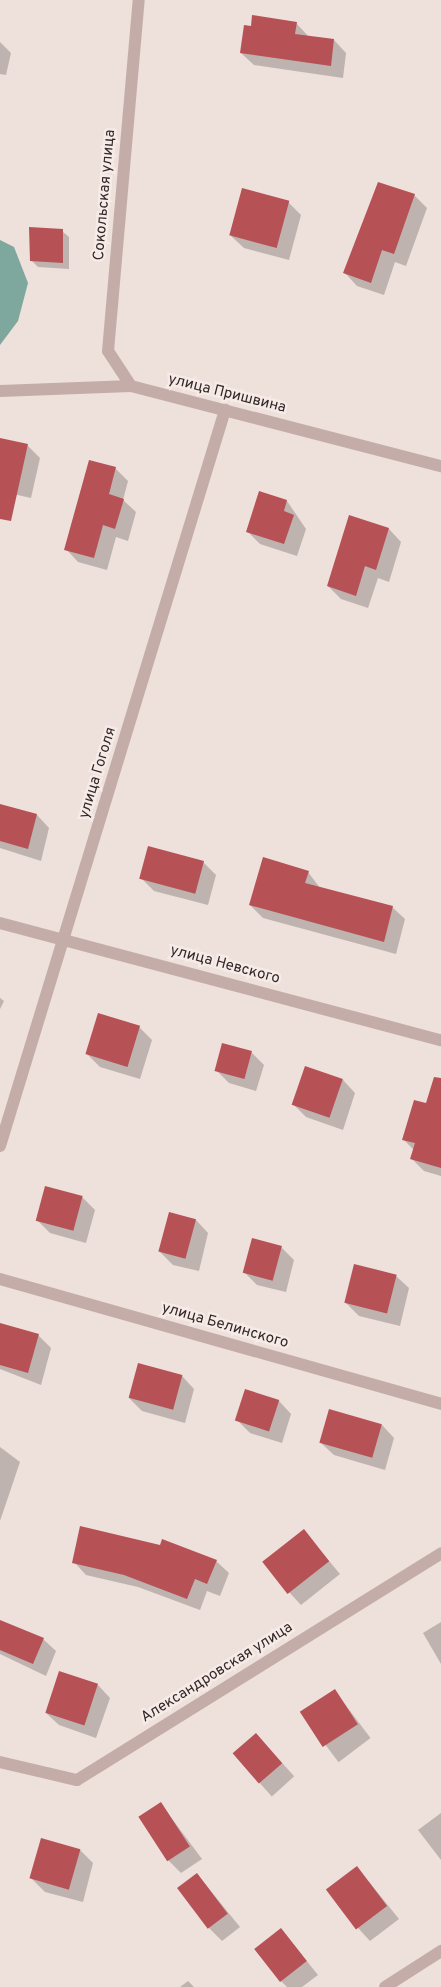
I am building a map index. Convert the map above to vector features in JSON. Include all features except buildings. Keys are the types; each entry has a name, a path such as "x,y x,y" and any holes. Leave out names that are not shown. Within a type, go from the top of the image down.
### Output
{"street":[{"name":"Сокольская улица","path":"131,386 108,351 139,0"},
{"name":"улица Пришвина","path":"0,391 131,386 441,466"},
{"name":"улица Гоголя","path":"0,1146 225,410"},
{"name":"улица Невского","path":"0,923 441,1040"},
{"name":"улица Белинского","path":"0,1279 441,1404"},
{"name":"Александровская улица","path":"0,1762 77,1780 441,1553"},
{"path":"385,1987 441,1951"}],"water":[{"path":"0,240 14,247 28,283 18,321 0,345"}]}
